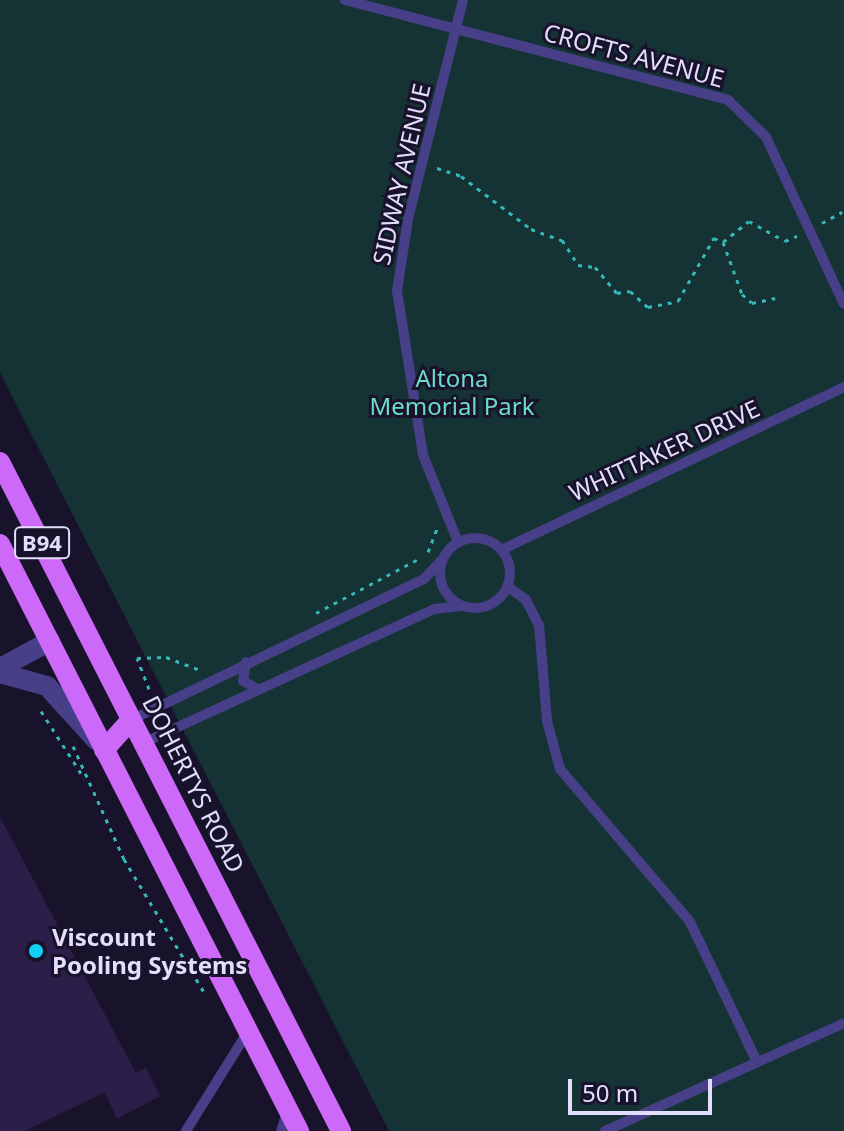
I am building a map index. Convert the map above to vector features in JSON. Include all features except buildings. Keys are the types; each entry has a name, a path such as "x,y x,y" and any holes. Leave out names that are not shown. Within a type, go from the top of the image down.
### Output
{"main road":[{"name":"DOHERTYS ROAD","path":"0,462 341,1131"},
{"name":"B94","path":"0,544 6,563 50,641 299,1131"},
{"path":"50,641 83,625"},
{"path":"104,750 131,720"},
{"path":"104,750 143,743"}],"street":[{"path":"0,670 50,641"},
{"path":"0,670 47,686 104,750"}],"lane":[{"name":"CROFTS AVENUE","path":"345,0 728,100 766,137 844,304"},
{"name":"SIDWAY AVENUE","path":"458,542 423,455 401,351 397,291 421,164 463,0"},
{"name":"WHITTAKER DRIVE","path":"501,550 844,387"},
{"path":"131,720 248,661 424,579 458,542 481,538 501,550 509,569 507,586 490,604 434,609 143,743"},
{"path":"442,560 443,587 462,606"},
{"path":"507,586 526,600 539,625 547,721 560,769 690,922 757,1062"},
{"path":"248,661 243,681 261,690"},
{"path":"605,1131 844,1023"},
{"path":"186,1131 248,1031"},
{"path":"281,1131 288,1110"}],"path":[{"path":"421,164 461,176 531,229 562,240 578,265 595,267 617,293 630,291 648,307 678,301 714,238 723,242 742,294 752,303 775,298"},
{"path":"723,242 749,221 785,241 842,212"},
{"path":"303,620 420,559 437,521"},
{"path":"149,689 135,667 139,657 166,657 209,671"},
{"path":"37,703 59,746 85,779 124,859 209,998"}],"green space":[{"name":"Altona Memorial Park","path":"0,0 844,0 844,1131 389,1131 0,373"}],"place":[{"name":"Viscount Pooling Systems","path":"36,951"}]}
